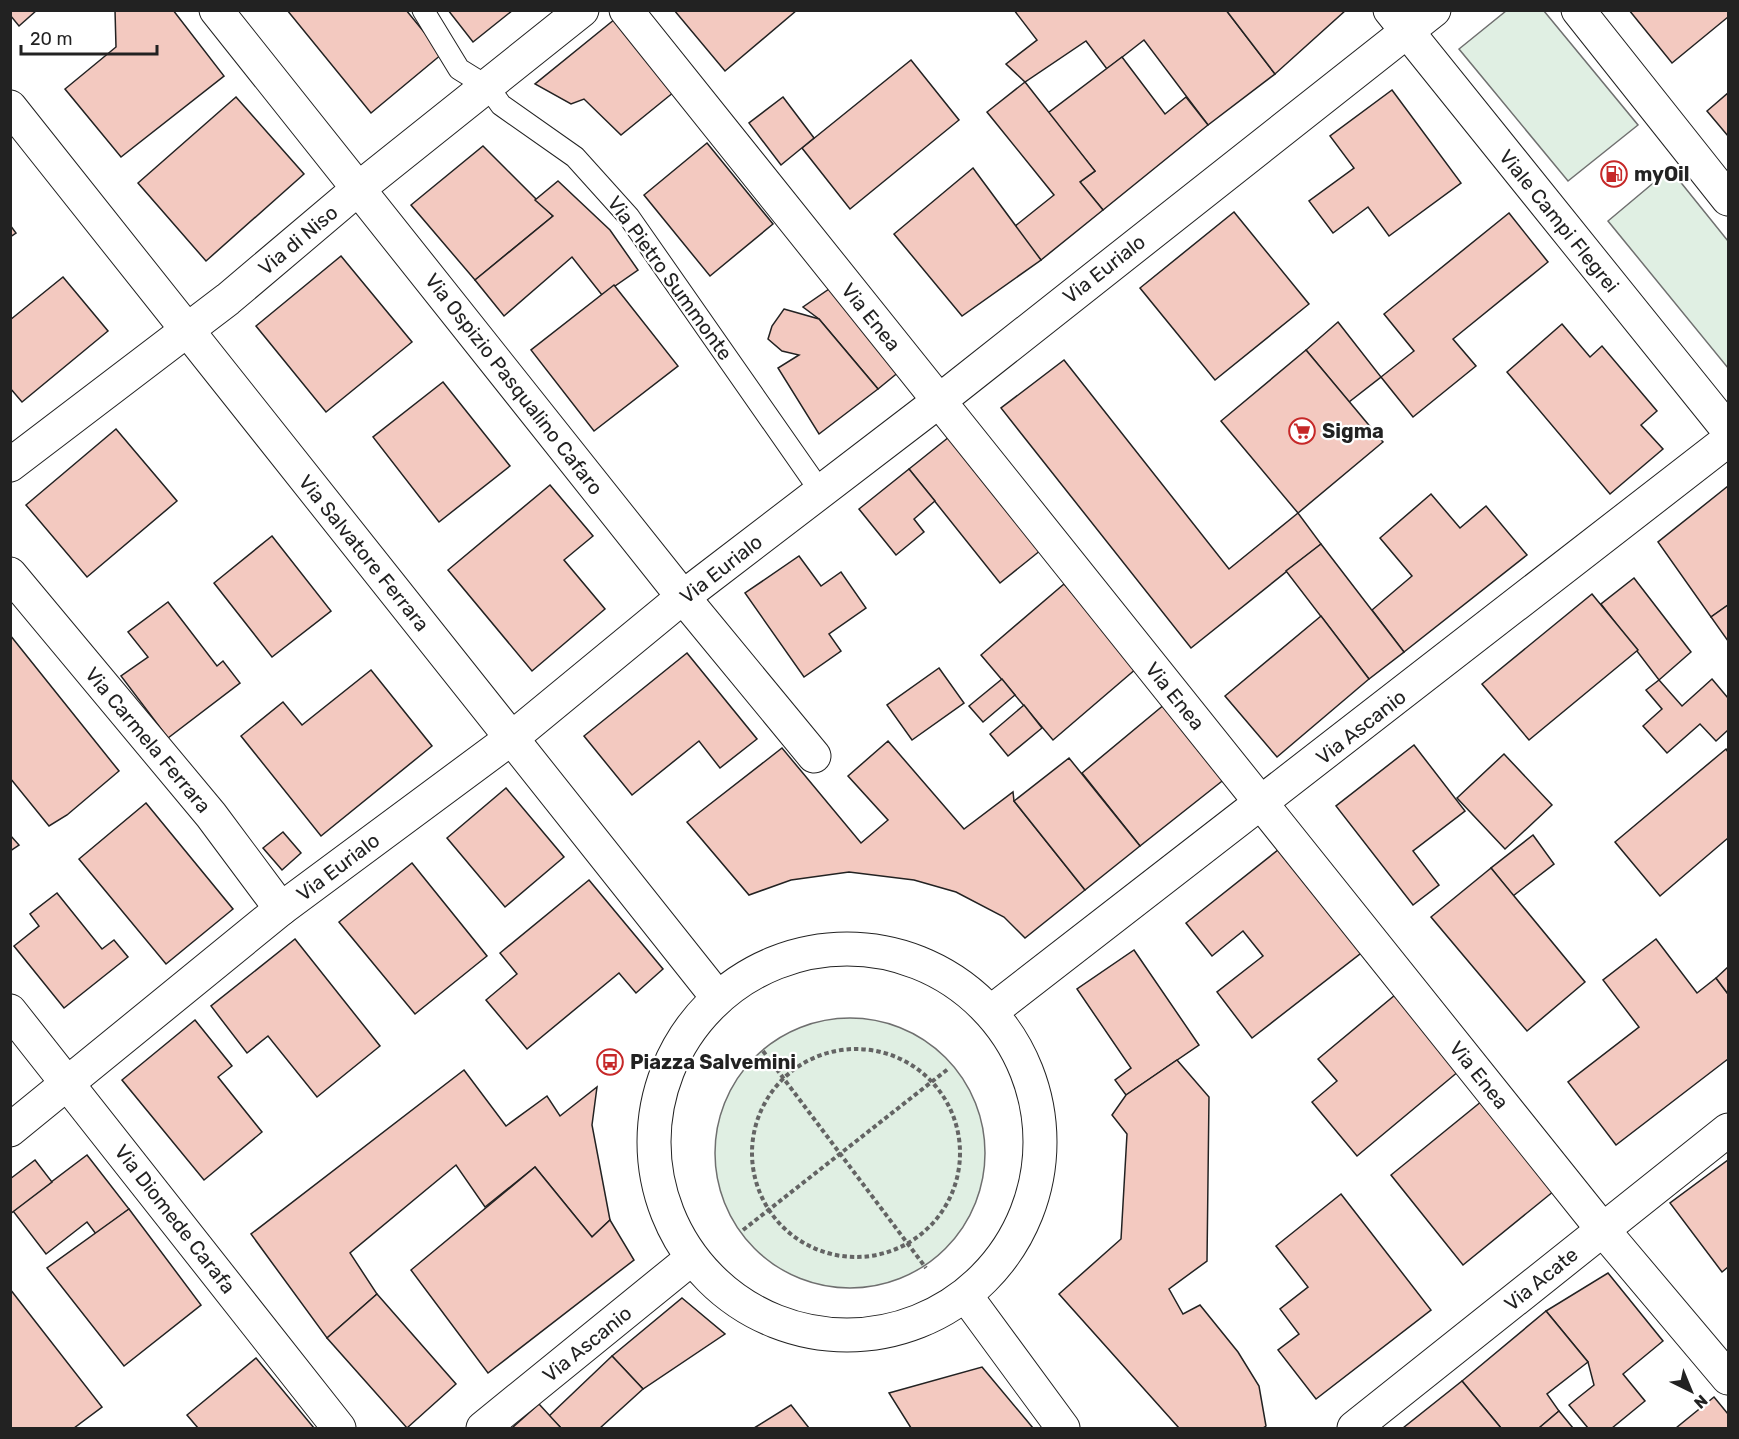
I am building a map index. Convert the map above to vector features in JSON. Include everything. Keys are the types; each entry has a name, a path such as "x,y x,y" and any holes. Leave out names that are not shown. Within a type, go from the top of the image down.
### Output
{"street":[{"name":"Via Ospizio Pasqualino Cafaro","path":"216,10 683,597 814,756"},
{"name":"Via di Niso","path":"10,465 228,299 358,189 582,10"},
{"name":"Via Enea","path":"626,10 1603,1230 1728,1378"},
{"name":"Via Eurialo","path":"10,1130 281,909 513,737 683,597 939,401 1398,21 1434,10"},
{"path":"1578,10 1728,199"},
{"name":"Viale Campi Flegrei","path":"1398,21 1728,430"},
{"name":"Via Salvatore Ferrara","path":"10,107 513,737 718,998"},
{"name":"Via Ascanio","path":"992,1011 1262,804 1728,440"},
{"name":"Via Carmela Ferrara","path":"10,574 211,815 281,909"},
{"path":"834,948 893,953 947,975 992,1011 1022,1056 1038,1106 1041,1159 1029,1211 1014,1239 1004,1257 966,1296 922,1322 872,1335 821,1335 771,1321 727,1295 692,1258 667,1215 655,1168 655,1118 667,1070 692,1026 718,998 777,961 834,948"},
{"name":"Via Diomede Carafa","path":"10,1011 69,1082 339,1428"},
{"name":"Via Acate","path":"1354,1428 1728,1130"},
{"name":"Via Ascanio","path":"483,1428 692,1258"},
{"path":"966,1296 1063,1428"}],"lane":[{"name":"Via Pietro Summonte","path":"423,10 459,69 488,87 501,105 575,157 629,217 821,492"}],"path":[{"path":"842,1049 874,1050 906,1061 932,1081 950,1107 959,1137 959,1167 950,1198 932,1223 908,1243 878,1254 847,1257 816,1250 789,1234 769,1210 754,1178 752,1142 761,1107 783,1078 810,1059 842,1049"},
{"path":"763,1051 926,1268"},
{"path":"743,1230 948,1069"}],"green space":[{"path":"1506,11 1544,11 1638,125 1568,181 1459,49"},
{"path":"1670,169 1728,241 1728,368 1608,221"},
{"path":"850,1018 889,1024 914,1034 945,1058 969,1089 979,1114 985,1153 979,1192 969,1217 945,1248 914,1272 889,1282 850,1288 811,1282 786,1272 755,1248 731,1217 721,1192 715,1153 721,1114 731,1089 755,1058 786,1034 811,1024"}],"building":[{"path":"10,10 37,10 19,26 10,15"},
{"path":"115,10 173,10 224,76 121,157 65,89 116,47"},
{"path":"287,10 406,10 442,54 371,113"},
{"path":"448,10 513,10 473,42"},
{"path":"674,10 797,10 725,71"},
{"path":"1014,10 1226,10 1275,74 1208,125 1144,40 1107,69 1086,41 1025,82 1006,64 1037,40"},
{"path":"1226,10 1346,10 1275,74"},
{"path":"1629,10 1728,10 1728,17 1672,63"},
{"path":"615,19 674,92 621,135 584,99 571,104 535,84"},
{"path":"1122,57 1165,114 1186,97 1208,125 1103,210 1080,182 1095,171 1048,113"},
{"path":"911,60 959,120 850,209 802,148"},
{"path":"1025,82 1095,171 1080,182 1103,210 1041,260 1014,227 1054,195 987,112"},
{"path":"1392,90 1461,183 1389,236 1368,207 1333,233 1309,201 1354,168 1330,136"},
{"path":"1728,93 1728,136 1707,111"},
{"path":"236,97 304,174 206,261 138,183"},
{"path":"783,97 814,138 781,165 749,123"},
{"path":"707,143 773,224 710,276 644,195"},
{"path":"483,146 553,216 475,280 411,205"},
{"path":"973,168 1041,260 962,316 894,234"},
{"path":"558,181 610,230 638,270 602,295 572,257 504,316 475,280 553,216 535,200"},
{"path":"1234,212 1309,304 1215,380 1140,288"},
{"path":"1509,213 1548,262 1453,339 1476,366 1413,417 1381,377 1414,351 1384,314"},
{"path":"10,225 16,233 10,237"},
{"path":"341,256 412,342 326,412 256,326"},
{"path":"63,277 108,331 22,402 10,388 10,320"},
{"path":"614,285 678,366 594,431 531,350"},
{"path":"832,287 900,371 878,389 819,319 803,307"},
{"path":"784,309 819,319 878,389 819,434 778,368 799,355 782,351 768,339 772,326"},
{"path":"1338,322 1381,377 1349,402 1306,350"},
{"path":"1562,324 1590,357 1602,346 1657,411 1641,425 1663,449 1610,494 1507,372"},
{"name":"Sigma","path":"1306,350 1383,442 1298,513 1221,421"},
{"path":"1064,360 1229,569 1298,513 1321,544 1191,648 1001,408"},
{"path":"443,382 510,466 439,522 373,437"},
{"path":"116,429 177,501 87,577 26,505"},
{"path":"954,433 1046,546 1000,583 909,469"},
{"path":"909,469 935,501 914,519 924,532 896,555 859,509"},
{"path":"550,485 593,536 564,560 605,609 532,671 448,570"},
{"path":"1728,486 1728,605 1711,617 1658,542"},
{"path":"1431,494 1460,528 1486,506 1527,555 1404,652 1372,610 1412,576 1380,538"},
{"path":"272,536 331,611 272,657 214,583"},
{"path":"1321,544 1404,652 1369,679 1286,571"},
{"path":"799,556 821,586 841,572 866,608 829,634 841,651 804,677 745,593"},
{"path":"1634,578 1691,652 1659,680 1601,604"},
{"path":"1064,584 1137,668 1053,740 981,655"},
{"path":"1592,594 1638,650 1529,740 1482,684"},
{"path":"168,602 217,666 223,661 240,683 168,738 121,676 148,657 128,632"},
{"path":"1728,605 1728,641 1711,617"},
{"path":"1321,616 1369,679 1277,757 1225,696"},
{"path":"10,635 119,771 67,815 49,826 10,778"},
{"path":"687,653 757,739 720,768 699,741 632,795 584,736"},
{"path":"939,668 964,703 912,740 887,705"},
{"path":"371,670 432,746 321,836 241,736 283,702 302,725"},
{"path":"1002,679 1015,695 983,722 969,706"},
{"path":"1712,679 1728,698 1728,730 1716,741 1700,724 1667,753 1643,726 1662,709 1646,690 1659,680 1682,706"},
{"path":"1165,704 1226,778 1140,846 1082,773"},
{"path":"1024,705 1042,728 1008,756 990,734"},
{"path":"888,741 964,829 1013,792 1014,801 1085,890 1025,938 1004,917 956,892 914,880 849,872 791,880 749,895 687,822 782,748 861,843 888,820 848,776"},
{"path":"1414,745 1465,811 1413,851 1439,885 1413,905 1336,806"},
{"path":"1726,749 1728,752 1728,838 1660,896 1615,842"},
{"path":"1504,754 1552,805 1505,849 1457,798"},
{"path":"1069,758 1140,846 1085,890 1014,801"},
{"path":"506,788 564,857 505,907 447,838"},
{"path":"146,803 233,909 166,964 79,859"},
{"path":"283,832 301,853 282,870 263,848"},
{"path":"10,835 19,845 10,851"},
{"path":"1533,835 1554,864 1513,896 1491,868"},
{"path":"1283,846 1365,950 1252,1038 1217,992 1263,956 1243,931 1212,956 1186,923"},
{"path":"412,863 487,956 415,1014 339,922"},
{"path":"1491,868 1585,982 1527,1031 1431,917"},
{"path":"589,880 663,969 636,993 619,973 527,1049 486,1000 517,974 500,953"},
{"path":"57,893 102,949 114,940 128,957 64,1008 14,946 39,926 30,914"},
{"path":"295,939 380,1046 317,1097 268,1036 247,1053 211,1006"},
{"path":"1656,939 1697,993 1716,978 1728,994 1728,1059 1616,1145 1568,1082 1639,1027 1603,980"},
{"path":"1134,950 1199,1045 1126,1095 1115,1080 1131,1068 1077,989"},
{"path":"1728,967 1728,994 1716,978"},
{"path":"1395,995 1459,1071 1357,1156 1312,1102 1337,1081 1318,1059"},
{"path":"195,1020 232,1066 218,1077 262,1132 204,1180 122,1080"},
{"path":"1177,1060 1209,1097 1207,1261 1169,1289 1183,1314 1200,1305 1238,1352 1259,1386 1266,1426 1263,1428 1179,1428 1059,1294 1121,1239 1127,1134 1112,1115 1126,1095"},
{"path":"464,1070 506,1126 547,1096 560,1116 597,1087 592,1125 610,1220 592,1237 535,1167 485,1207 456,1165 350,1253 377,1294 327,1338 251,1234"},
{"path":"1482,1101 1554,1191 1463,1265 1391,1175"},
{"path":"87,1155 129,1209 96,1234 87,1222 46,1254 13,1211"},
{"path":"35,1160 52,1182 10,1214 10,1179"},
{"path":"1728,1160 1728,1267 1722,1272 1670,1203"},
{"path":"535,1167 592,1237 610,1220 634,1260 488,1373 411,1270"},
{"path":"1341,1194 1431,1310 1316,1399 1278,1350 1299,1334 1280,1309 1308,1287 1276,1246"},
{"path":"129,1209 201,1305 124,1366 47,1268"},
{"path":"1608,1273 1663,1341 1623,1374 1645,1401 1612,1428 1588,1428 1569,1405 1594,1385 1588,1362 1546,1311"},
{"path":"10,1289 102,1407 74,1428 10,1428"},
{"path":"377,1294 456,1384 407,1428 327,1338"},
{"path":"682,1298 725,1334 643,1389 612,1356"},
{"path":"1546,1311 1588,1362 1547,1394 1559,1411 1539,1428 1501,1428 1462,1381"},
{"path":"612,1356 643,1389 600,1428 561,1428 549,1416"},
{"path":"256,1358 314,1428 198,1428 187,1415"},
{"path":"982,1367 1033,1428 911,1428 889,1393"},
{"path":"1462,1381 1501,1428 1403,1428"},
{"path":"1714,1397 1728,1414 1728,1428 1676,1428"},
{"path":"539,1404 561,1428 512,1428"},
{"path":"791,1405 809,1428 754,1428"},
{"path":"1559,1411 1573,1428 1539,1428"}],"place":[{"name":"myOil","path":"1614,174"},
{"name":"Sigma","path":"1302,431"},
{"name":"Piazza Salvemini","path":"610,1062"}]}
